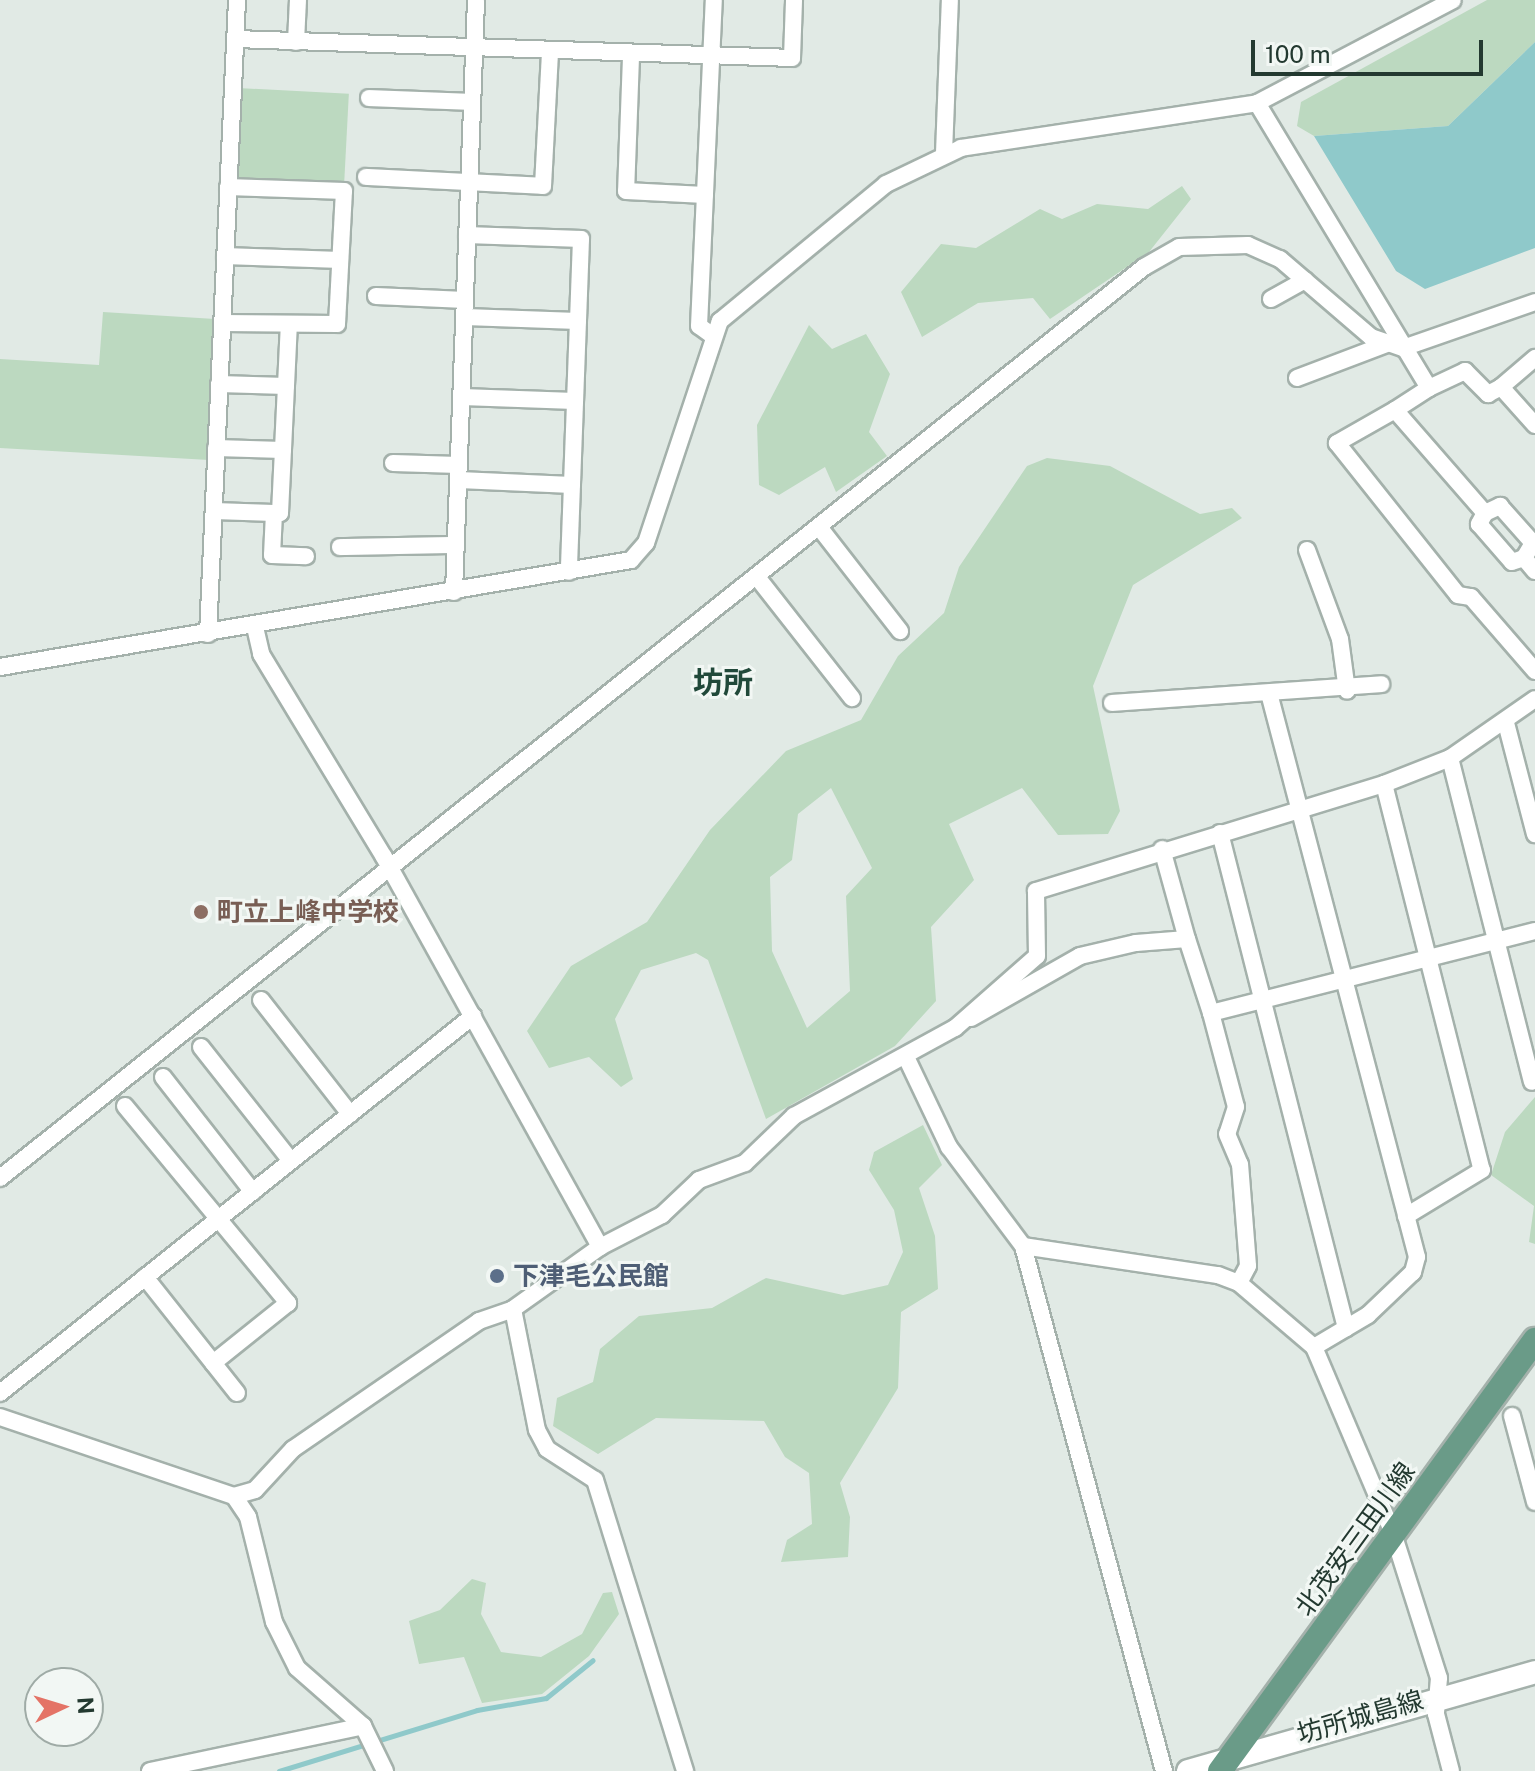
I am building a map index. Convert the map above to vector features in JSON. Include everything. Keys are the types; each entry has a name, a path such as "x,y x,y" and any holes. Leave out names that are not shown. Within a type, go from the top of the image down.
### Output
{"main road":[{"name":"北茂安三田川線","path":"1225,1764 1535,1340"},
{"name":"坊所城島線","path":"1188,1771 1225,1764 1439,1694 1535,1672"}],"street":[{"path":"208,634 237,0"},
{"path":"296,42 298,0"},
{"path":"454,592 476,0"},
{"path":"713,336 699,326 714,0"},
{"path":"235,39 631,57 792,58 794,0"},
{"path":"944,153 950,0"},
{"path":"0,667 622,564 646,543 713,336 753,287 886,184 944,153 1257,103 1453,0"},
{"path":"366,177 543,186 550,53"},
{"path":"631,57 626,191 705,195"},
{"path":"369,98 472,102"},
{"path":"1257,103 1396,346 1429,388"},
{"path":"222,323 337,324 344,191 228,187"},
{"path":"467,235 581,239 569,572"},
{"path":"0,1178 389,873 1144,267 1179,247 1248,245 1305,280 1396,346"},
{"path":"225,256 340,260"},
{"path":"1271,299 1305,280"},
{"path":"376,296 578,321"},
{"path":"1297,378 1535,302"},
{"path":"214,511 280,513 289,325"},
{"path":"1535,358 1488,394 1465,371 1429,388 1337,443 1449,586 1471,597 1535,671"},
{"path":"219,384 286,386"},
{"path":"1501,387 1535,425"},
{"path":"462,397 575,401"},
{"path":"1395,410 1485,513"},
{"path":"216,448 283,450"},
{"path":"393,463 572,485"},
{"path":"1500,506 1533,543 1529,564 1512,562 1495,543 1479,524 1485,513 1500,506"},
{"path":"274,513 272,555 306,556"},
{"path":"819,527 900,631"},
{"path":"340,547 456,545"},
{"path":"1307,550 1340,639 1347,691"},
{"path":"757,577 852,698"},
{"path":"255,627 261,654 473,1016 600,1247"},
{"path":"1112,703 1270,697 1347,691 1381,684"},
{"path":"1270,697 1406,1216 1413,1272 1346,1328 1314,1347"},
{"path":"955,1028 1037,956 1036,891 1162,849 1384,784 1450,758 1506,723 1535,699"},
{"path":"1506,723 1535,834"},
{"path":"1450,758 1532,1082"},
{"path":"1384,784 1482,1170 1406,1216"},
{"path":"1220,833 1346,1328"},
{"path":"1162,849 1236,1107 1227,1134 1240,1164 1248,1266 1239,1283"},
{"path":"1211,1013 1535,931"},
{"path":"0,1417 234,1496 255,1490 293,1449 479,1321 513,1309 600,1247 662,1215 699,1180 745,1163 794,1116 906,1057 1080,956 1187,939"},
{"path":"261,1000 350,1114"},
{"path":"0,1393 473,1016"},
{"path":"201,1047 291,1161"},
{"path":"906,1057 949,1147 1023,1246 1164,1771"},
{"path":"163,1077 253,1192"},
{"path":"125,1106 288,1303 213,1363"},
{"path":"1023,1246 1239,1283 1314,1347 1393,1533 1439,1694 1436,1714 1451,1771"},
{"path":"145,1277 237,1393"},
{"path":"513,1309 537,1430 547,1449 595,1480 685,1771"},
{"path":"1512,1416 1535,1502"},
{"path":"234,1496 248,1517 274,1622 297,1668 363,1726 385,1771"},
{"path":"150,1771 363,1726"}],"green space":[{"path":"1487,0 1535,0 1535,42 1448,126 1314,136 1297,126 1301,102"},
{"path":"238,88 349,94 344,187 233,181"},
{"path":"1182,186 1191,199 1149,252 1050,319 1033,298 978,303 922,337 901,292 941,244 976,248 1040,209 1062,219 1097,204 1148,209"},
{"path":"103,312 215,319 209,460 0,448 0,359 99,365"},
{"path":"809,325 832,349 866,334 890,374 869,432 887,456 836,492 825,467 779,495 759,485 757,425"},
{"path":"1047,458 1110,466 1200,514 1232,508 1242,518 1133,585 1093,686 1120,811 1108,834 1058,835 1022,788 949,824 974,880 931,927 936,1001 895,1046 766,1119 708,960 696,953 641,970 615,1019 633,1079 621,1087 589,1057 549,1068 527,1031 571,966 647,922 710,830 786,751 861,720 898,656 944,613 959,567 1027,466","holes":["831,788 872,868 846,896 850,991 807,1028 772,951 770,877 792,860 798,814"]},
{"path":"1535,1097 1535,1244 1529,1242 1534,1206 1491,1175 1505,1132"},
{"path":"923,1125 942,1165 919,1188 935,1236 938,1289 901,1312 898,1388 840,1483 850,1517 848,1557 781,1562 787,1540 812,1524 809,1473 785,1457 764,1421 656,1418 598,1454 553,1426 557,1398 593,1382 600,1349 639,1316 712,1308 766,1278 843,1295 888,1285 903,1252 894,1210 869,1170 874,1152"},
{"path":"472,1579 486,1583 481,1614 501,1652 541,1657 582,1634 603,1593 612,1592 619,1614 589,1656 542,1694 482,1703 464,1657 419,1664 409,1621 440,1610"}],"water":[{"path":"1535,42 1535,248 1425,289 1396,271 1314,136 1448,126"}],"waterway":[{"path":"279,1771 477,1710 546,1698 593,1660"}],"place":[{"name":"町立上峰中学校","path":"201,912"},
{"name":"下津毛公民館","path":"497,1276"}],"district":[{"name":"坊所","path":"723,682"}]}
